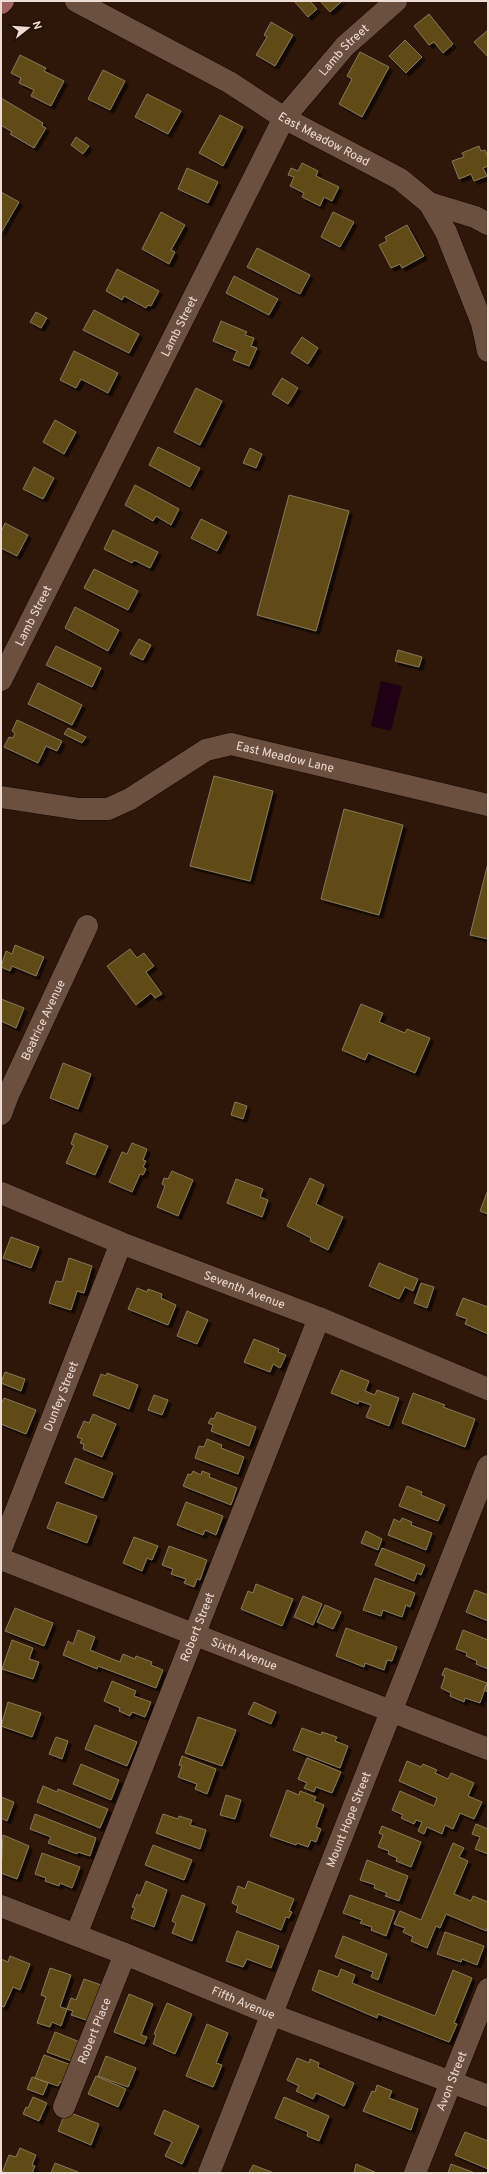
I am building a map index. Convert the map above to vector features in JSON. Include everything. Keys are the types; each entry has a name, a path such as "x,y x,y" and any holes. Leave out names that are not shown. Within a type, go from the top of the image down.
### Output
{"street":[{"name":"East Meadow Road","path":"76,1 229,82 284,118 400,179 429,203 446,232 482,323 488,351"},
{"name":"Lamb Street","path":"1,680 284,118 345,46 396,1"},
{"path":"429,203 475,216 488,224"},
{"name":"East Meadow Lane","path":"1,797 79,809 108,809 130,799 206,750 231,744 488,805"},
{"name":"Beatrice Avenue","path":"1,1114 8,1095 87,926"},
{"name":"Seventh Avenue","path":"1,1193 121,1243 319,1318 488,1389"},
{"name":"Dunfey Street","path":"1,1549 121,1243"},
{"name":"Robert Street","path":"76,1935 319,1318"},
{"name":"Mount Hope Street","path":"209,2173 273,2015 488,1466"},
{"name":"Sixth Avenue","path":"1,1559 488,1750"},
{"name":"Fifth Avenue","path":"1,1906 125,1954 273,2015 488,2096"},
{"name":"Robert Place","path":"64,2107 125,1954"},
{"name":"Avon Street","path":"415,2173 488,1989"}],"shaded area":[{"path":"381,681 402,686 391,731 371,726"}],"building":[{"path":"294,1 310,1 317,9 308,17"},
{"path":"320,1 342,1 330,12"},
{"path":"429,14 453,44 443,53 434,42 429,45 414,26"},
{"path":"271,22 293,35 275,66 256,55 267,37 264,35"},
{"path":"488,30 488,57 474,42"},
{"path":"405,40 422,57 406,73 389,56"},
{"path":"360,52 389,67 362,117 339,104 352,79 347,76"},
{"path":"20,55 46,68 44,71 64,81 51,106 31,96 34,90 19,83 21,78 11,73"},
{"path":"103,70 125,81 110,110 88,99"},
{"path":"147,94 181,111 168,134 135,117"},
{"path":"1,98 43,123 42,126 46,128 34,148 10,134 12,132 1,125"},
{"path":"220,115 243,127 223,166 199,153"},
{"path":"76,137 89,146 83,154 71,145"},
{"path":"479,146 481,151 485,150 488,157 488,166 483,168 487,176 474,181 471,174 459,179 452,161 464,157 462,153"},
{"path":"302,163 318,171 316,176 339,187 332,201 324,197 320,206 302,197 304,193 290,186 294,177 288,175 291,168 298,171"},
{"path":"187,168 218,182 208,203 178,189"},
{"path":"1,192 19,202 1,233"},
{"path":"161,212 185,225 171,250 175,252 169,264 142,249"},
{"path":"333,212 354,222 340,247 321,237"},
{"path":"407,225 424,256 402,268 400,264 391,268 379,245 387,241 385,237"},
{"path":"257,248 310,275 300,294 247,267"},
{"path":"117,269 159,291 151,306 148,305 146,308 124,296 122,300 106,291"},
{"path":"234,276 278,299 269,315 226,293"},
{"path":"94,310 139,334 129,353 83,330"},
{"path":"36,312 47,318 41,328 30,322"},
{"path":"221,321 247,332 245,335 254,338 251,346 257,348 249,366 233,360 237,351 213,341"},
{"path":"302,337 318,348 308,364 291,353"},
{"path":"74,351 118,373 108,393 81,379 76,388 60,380"},
{"path":"282,378 298,388 288,404 272,394"},
{"path":"196,388 222,401 200,445 174,432"},
{"path":"55,420 76,432 64,454 43,442"},
{"path":"158,447 200,468 190,487 149,465"},
{"path":"250,448 262,454 256,468 243,463"},
{"path":"34,467 54,478 43,499 23,489"},
{"path":"135,485 179,509 171,525 156,516 153,521 125,505"},
{"path":"289,495 349,511 316,631 257,615"},
{"path":"201,519 227,532 217,551 191,538"},
{"path":"5,523 28,535 17,556 1,548 1,532"},
{"path":"113,530 158,552 150,568 134,560 132,563 104,549"},
{"path":"94,569 138,591 128,610 84,588"},
{"path":"75,607 119,630 108,651 65,628"},
{"path":"139,639 151,645 143,660 130,654"},
{"path":"56,646 101,668 92,687 46,665"},
{"path":"398,650 422,657 419,667 395,661"},
{"path":"38,683 82,705 72,725 28,704"},
{"path":"17,720 62,741 57,751 46,746 38,763 4,747 9,737 13,738 15,733 12,731"},
{"path":"68,728 86,737 82,743 64,734"},
{"path":"214,776 273,791 250,881 190,866"},
{"path":"344,809 403,825 379,915 321,899"},
{"path":"488,863 488,939 470,935"},
{"path":"15,945 44,957 36,976 12,966 10,971 1,967 6,951 12,954"},
{"path":"130,949 137,958 144,953 154,966 146,972 162,994 155,998 151,993 136,1005 107,966"},
{"path":"1,999 24,1008 16,1028 1,1021"},
{"path":"361,1004 383,1013 379,1022 405,1033 407,1029 430,1038 415,1073 368,1053 365,1060 342,1050"},
{"path":"63,1063 91,1074 78,1109 50,1098"},
{"path":"235,1102 247,1106 243,1119 231,1115"},
{"path":"75,1133 108,1146 95,1175 66,1163 74,1145 71,1144"},
{"path":"132,1143 147,1149 143,1160 146,1161 143,1167 146,1169 143,1175 140,1174 132,1192 109,1182 122,1152 127,1154"},
{"path":"172,1171 193,1180 178,1216 157,1207 165,1186 162,1184 164,1178 168,1179"},
{"path":"310,1178 324,1185 316,1204 343,1217 328,1250 310,1241 311,1238 287,1226"},
{"path":"236,1179 263,1189 260,1197 268,1200 262,1217 227,1203"},
{"path":"488,1190 488,1214 480,1211"},
{"path":"11,1237 39,1247 31,1268 3,1258"},
{"path":"69,1258 92,1266 84,1293 77,1291 71,1310 49,1303 56,1281 62,1282"},
{"path":"379,1263 418,1279 413,1291 405,1287 399,1299 369,1286"},
{"path":"421,1283 434,1287 427,1308 414,1303"},
{"path":"137,1288 147,1292 148,1289 162,1294 161,1298 176,1305 168,1325 128,1309"},
{"path":"463,1298 488,1307 488,1334 465,1324 467,1319 456,1315"},
{"path":"187,1311 208,1320 197,1344 177,1336"},
{"path":"254,1339 279,1349 278,1352 286,1355 280,1368 273,1364 270,1372 244,1362"},
{"path":"341,1370 369,1381 365,1391 375,1395 377,1390 399,1398 389,1426 366,1417 371,1405 359,1401 358,1404 331,1393"},
{"path":"5,1372 25,1379 21,1391 1,1383"},
{"path":"107,1373 138,1385 129,1409 93,1395 101,1374 106,1376"},
{"path":"413,1393 445,1405 443,1407 475,1419 465,1447 402,1423"},
{"path":"154,1395 168,1400 162,1415 148,1410"},
{"path":"4,1398 36,1410 26,1434 1,1424 1,1404"},
{"path":"217,1412 256,1427 249,1446 211,1431 213,1425 208,1423 211,1418 214,1419"},
{"path":"93,1414 116,1424 102,1457 83,1449 84,1444 80,1443 82,1439 77,1437 84,1421 89,1423"},
{"path":"207,1439 222,1445 221,1448 244,1457 238,1474 195,1458 199,1446 204,1447"},
{"path":"75,1458 113,1473 103,1498 65,1483"},
{"path":"193,1471 201,1475 202,1471 210,1474 209,1477 237,1488 231,1505 183,1486 188,1474 191,1475"},
{"path":"407,1486 422,1492 421,1495 445,1505 438,1521 399,1506"},
{"path":"57,1502 97,1516 87,1543 47,1528"},
{"path":"186,1502 223,1516 216,1535 205,1530 203,1535 177,1525"},
{"path":"402,1518 412,1522 411,1525 432,1533 426,1550 388,1535 394,1519 400,1522"},
{"path":"366,1531 382,1539 378,1550 361,1543"},
{"path":"134,1537 158,1546 152,1560 147,1558 142,1571 123,1563"},
{"path":"169,1546 207,1560 200,1580 197,1579 194,1587 184,1583 186,1579 171,1574 173,1569 162,1565"},
{"path":"382,1548 425,1565 421,1575 417,1573 414,1581 375,1565"},
{"path":"375,1578 415,1593 410,1607 406,1605 402,1617 383,1610 381,1616 363,1610"},
{"path":"256,1584 293,1599 282,1626 241,1609 248,1591 253,1593"},
{"path":"475,1590 488,1595 488,1621 466,1612"},
{"path":"303,1596 322,1604 313,1625 294,1617"},
{"path":"325,1605 341,1612 333,1629 317,1622"},
{"path":"15,1608 53,1623 44,1646 5,1631"},
{"path":"346,1628 397,1647 392,1661 387,1660 384,1670 365,1663 364,1667 336,1656"},
{"path":"78,1630 95,1637 90,1650 120,1662 123,1654 135,1659 136,1656 152,1662 151,1665 163,1670 156,1688 98,1666 97,1669 63,1655 68,1641 73,1644"},
{"path":"463,1630 488,1640 488,1669 476,1664 477,1661 466,1656 467,1653 456,1649"},
{"path":"12,1640 33,1648 29,1659 39,1662 33,1679 2,1669"},
{"path":"445,1668 487,1683 480,1703 465,1698 464,1702 450,1696 451,1693 441,1688 445,1676 442,1675"},
{"path":"112,1681 136,1691 134,1696 151,1702 145,1717 132,1712 130,1716 119,1711 120,1708 104,1701"},
{"path":"488,1682 488,1692 484,1690"},
{"path":"8,1702 41,1713 32,1737 1,1726"},
{"path":"254,1702 276,1712 271,1724 248,1714"},
{"path":"198,1717 236,1730 222,1766 185,1753"},
{"path":"95,1725 137,1742 127,1766 85,1749"},
{"path":"302,1728 321,1735 322,1732 337,1737 335,1741 348,1746 340,1768 293,1750"},
{"path":"56,1737 68,1741 62,1759 49,1754"},
{"path":"182,1756 216,1769 207,1794 195,1789 197,1784 178,1777 182,1766 179,1765"},
{"path":"307,1758 341,1772 332,1793 316,1787 314,1792 304,1788 307,1783 298,1779"},
{"path":"407,1761 421,1767 423,1764 437,1770 435,1773 448,1779 451,1773 474,1783 468,1796 482,1802 474,1819 460,1813 453,1829 445,1825 442,1834 427,1827 424,1834 418,1831 422,1822 416,1820 414,1824 401,1818 403,1815 392,1810 400,1791 434,1806 437,1798 399,1781"},
{"path":"81,1764 119,1780 111,1800 73,1784"},
{"path":"43,1786 57,1792 58,1789 108,1809 100,1828 37,1802"},
{"path":"287,1790 299,1795 300,1791 316,1797 314,1801 324,1805 316,1827 321,1829 316,1842 311,1840 308,1847 297,1843 296,1845 270,1836"},
{"path":"226,1795 241,1800 235,1819 220,1815"},
{"path":"1,1797 14,1802 7,1821 1,1818"},
{"path":"35,1814 96,1838 90,1856 78,1852 77,1854 48,1843 51,1837 30,1829"},
{"path":"163,1814 178,1819 179,1816 192,1820 190,1825 206,1830 200,1849 156,1833"},
{"path":"476,1824 488,1829 488,1854 475,1849 480,1837 472,1834"},
{"path":"382,1826 421,1842 411,1867 396,1861 397,1858 388,1854 389,1851 378,1847 383,1835 379,1833"},
{"path":"3,1835 29,1846 17,1879 1,1873"},
{"path":"453,1843 464,1848 459,1857 468,1861 454,1894 471,1901 473,1896 488,1902 488,1927 486,1931 446,1914 440,1928 436,1926 427,1948 411,1941 413,1937 403,1932 405,1928 394,1924 400,1911 421,1920"},
{"path":"153,1845 192,1860 184,1880 145,1865"},
{"path":"42,1853 80,1867 72,1888 60,1883 59,1886 45,1881 46,1878 35,1874"},
{"path":"367,1860 408,1876 399,1901 385,1896 387,1893 374,1888 375,1885 360,1880"},
{"path":"146,1881 167,1890 154,1927 131,1918 135,1908 132,1907 137,1894 140,1896"},
{"path":"248,1881 294,1899 289,1911 292,1912 289,1918 286,1917 281,1930 236,1912 238,1906 232,1903 238,1886 245,1889"},
{"path":"182,1895 205,1904 192,1941 172,1933 176,1923 172,1921"},
{"path":"350,1895 395,1911 386,1936 371,1930 372,1927 360,1923 362,1920 343,1913"},
{"path":"237,1931 279,1946 271,1968 247,1959 243,1967 226,1961"},
{"path":"445,1932 484,1946 477,1965 462,1959 461,1962 437,1954"},
{"path":"343,1936 387,1954 378,1980 371,1977 373,1972 335,1957"},
{"path":"10,1956 30,1964 20,1990 13,1987 4,2007 1,2006 1,1959 8,1962"},
{"path":"50,1968 71,1975 60,2007 67,2009 61,2026 52,2022 50,2027 37,2023 46,1997 41,1995"},
{"path":"341,1969 355,1975 352,1983 435,2016 453,1970 472,1978 454,2023 457,2024 449,2042 378,2014 377,2018 312,1990 319,1970 338,1977"},
{"path":"84,1979 104,1986 95,2023 71,2015 73,2011 67,2009 71,1998 76,2000"},
{"path":"129,1994 153,2004 141,2035 147,2037 144,2044 114,2032"},
{"path":"167,2003 192,2014 175,2054 153,2044 156,2035 154,2034"},
{"path":"207,2024 228,2033 216,2063 222,2065 213,2087 186,2076"},
{"path":"55,2032 82,2043 74,2062 47,2052"},
{"path":"44,2055 74,2066 67,2084 60,2082 58,2086 35,2078"},
{"path":"106,2056 136,2068 128,2087 98,2076"},
{"path":"297,2058 309,2063 310,2059 319,2063 318,2067 354,2083 344,2106 316,2093 313,2099 296,2091 299,2086 287,2080"},
{"path":"96,2076 126,2089 118,2107 88,2094"},
{"path":"32,2077 48,2083 43,2095 27,2089"},
{"path":"377,2085 392,2091 389,2098 418,2109 411,2130 363,2111 372,2091 375,2092"},
{"path":"33,2097 47,2103 39,2121 23,2114 26,2107 28,2108"},
{"path":"284,2097 329,2116 319,2141 307,2136 308,2132 275,2118"},
{"path":"164,2110 199,2126 182,2164 165,2156 172,2142 154,2134"},
{"path":"66,2111 99,2124 91,2145 58,2131"},
{"path":"465,2132 488,2141 488,2169 455,2155"},
{"path":"20,2148 36,2155 32,2165 35,2166 32,2173 2,2173 9,2155 16,2157"},
{"path":"55,2163 78,2172 78,2173 51,2173"},
{"path":"356,2164 377,2173 354,2173"},
{"path":"451,2164 475,2173 448,2173"},
{"path":"253,2165 274,2173 249,2173"}]}
